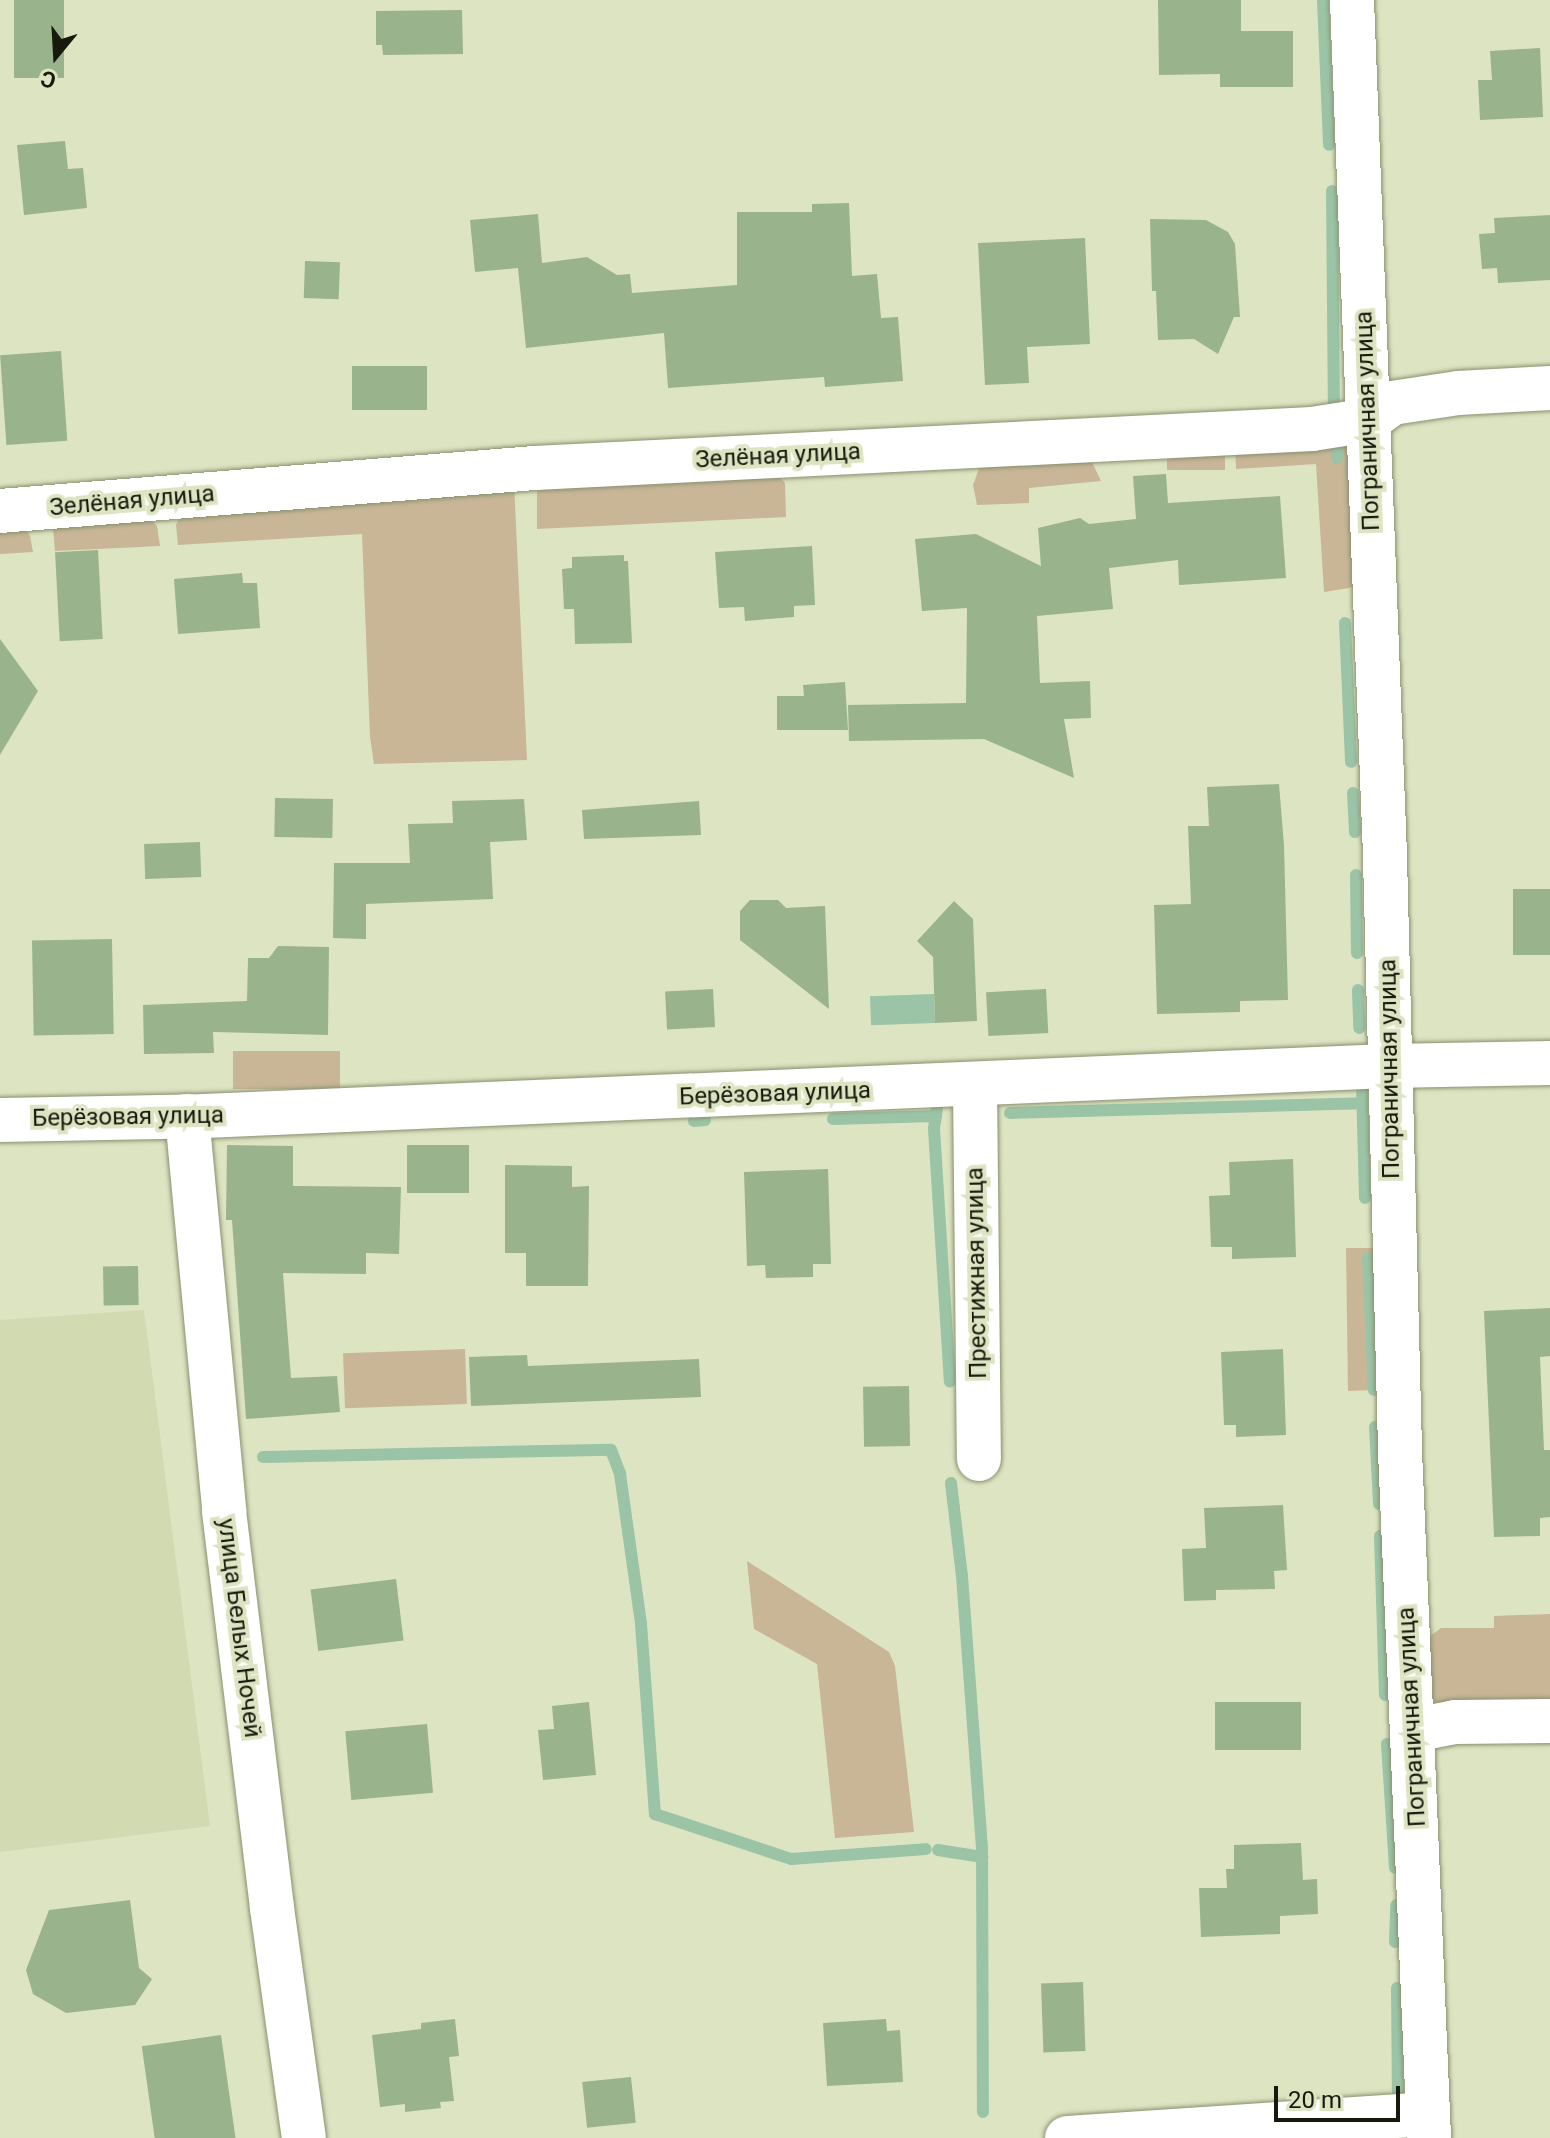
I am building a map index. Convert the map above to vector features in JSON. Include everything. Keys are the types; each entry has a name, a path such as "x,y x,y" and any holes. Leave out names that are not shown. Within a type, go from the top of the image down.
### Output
{"street":[{"name":"Пограничная улица","path":"1352,0 1385,857 1400,1451 1414,1730 1428,2126"},
{"name":"Зелёная улица","path":"0,511 535,468 1299,429 1369,420 1392,403 1458,393 1550,388"},
{"name":"Берёзовая улица","path":"0,1120 187,1116 975,1086 1388,1066 1550,1063"},
{"name":"Престижная улица","path":"975,1086 979,1459"},
{"name":"улица Белых Ночей","path":"187,1116 224,1511 304,2138"},
{"path":"1414,1730 1455,1722 1550,1721"},
{"path":"1067,2138 1428,2126"}],"shaded area":[{"path":"1345,442 1357,449 1363,582 1324,592 1316,464 1236,469 1235,446"},
{"path":"1167,451 1225,451 1225,470 1167,470"},
{"path":"1091,460 1101,481 1029,488 1029,503 977,505 973,485 980,466"},
{"path":"776,473 785,483 786,517 537,529 537,484"},
{"path":"514,483 527,760 374,764 370,737 362,534 178,545 176,525 182,511"},
{"path":"145,514 157,526 160,546 55,551 53,528"},
{"path":"21,523 30,536 33,552 0,554 0,524"},
{"path":"934,994 935,1023 871,1025 870,996"},
{"path":"233,1051 340,1051 340,1089 233,1089"},
{"path":"1346,1248 1376,1248 1387,1383 1374,1390 1348,1391"},
{"path":"144,1310 210,1826 0,1852 0,1320"},
{"path":"465,1349 467,1404 345,1408 343,1353"},
{"path":"747,1561 889,1652 895,1666 914,1832 835,1838 817,1664 754,1629"},
{"path":"1550,1614 1550,1711 1455,1710 1437,1703 1428,1692 1425,1640 1441,1628 1494,1628 1494,1616"}],"building":[{"path":"14,0 64,0 64,78 14,78"},
{"path":"1158,0 1241,0 1241,31 1293,31 1293,87 1220,87 1220,74 1159,75"},
{"path":"462,10 463,54 383,55 382,45 376,45 376,11"},
{"path":"1540,48 1543,117 1480,120 1478,80 1492,80 1490,51"},
{"path":"65,141 68,169 83,168 87,208 24,215 17,145"},
{"path":"849,203 852,276 877,274 881,318 898,317 903,381 825,387 824,377 668,388 664,333 526,348 518,268 475,272 470,220 538,214 542,263 587,257 617,275 630,274 632,293 737,285 737,212 812,212 812,204"},
{"path":"1550,215 1550,280 1498,283 1497,268 1482,269 1479,234 1495,233 1494,218"},
{"path":"1150,219 1206,220 1228,232 1235,244 1240,317 1234,317 1218,354 1194,339 1158,340 1156,291 1152,291"},
{"path":"1085,238 1090,344 1027,347 1029,383 985,385 978,243"},
{"path":"305,261 340,262 339,299 304,298"},
{"path":"61,351 67,441 6,445 0,355"},
{"path":"352,366 427,366 427,410 352,410"},
{"path":"1166,474 1168,503 1280,496 1286,578 1179,585 1178,560 1109,568 1113,609 1037,616 1040,683 1090,681 1091,718 1064,719 1074,778 984,739 849,741 848,705 966,703 967,608 922,611 915,539 976,534 1041,566 1038,528 1080,518 1089,524 1136,519 1133,476"},
{"path":"812,546 815,605 794,606 794,617 745,621 744,607 719,608 715,552"},
{"path":"98,550 103,639 60,641 55,552"},
{"path":"624,555 624,561 628,561 632,643 575,644 574,609 564,609 562,569 572,568 572,557"},
{"path":"242,573 243,583 257,583 260,628 178,634 174,579"},
{"path":"0,639 38,691 0,755"},
{"path":"845,682 848,730 777,730 777,696 804,696 803,685"},
{"path":"1279,784 1284,845 1288,1000 1240,1001 1240,1012 1157,1014 1154,905 1191,904 1188,826 1209,826 1207,787"},
{"path":"275,798 333,799 332,838 274,837"},
{"path":"524,799 527,840 490,842 493,899 366,904 366,939 333,938 334,863 410,863 408,824 453,823 452,801"},
{"path":"699,801 701,835 584,839 582,810"},
{"path":"200,842 201,877 145,879 144,844"},
{"path":"1513,889 1550,889 1550,955 1513,955"},
{"path":"750,900 778,900 786,908 825,906 829,1009 740,940 740,911"},
{"path":"954,901 973,919 977,1021 935,1023 933,957 917,941"},
{"path":"112,939 114,1034 34,1035 32,940"},
{"path":"278,946 329,947 328,1035 213,1032 214,1053 144,1054 143,1005 247,1001 248,958 269,958"},
{"path":"713,989 715,1027 667,1029 665,992"},
{"path":"1046,989 1048,1033 988,1036 986,992"},
{"path":"227,1145 293,1146 293,1186 401,1187 399,1254 366,1253 366,1274 283,1273 291,1378 337,1376 340,1412 246,1419 232,1220 226,1220"},
{"path":"407,1145 469,1145 469,1193 407,1193"},
{"path":"1293,1159 1296,1257 1232,1259 1232,1247 1211,1247 1209,1196 1230,1195 1229,1162"},
{"path":"505,1165 572,1166 572,1187 589,1186 588,1286 526,1286 526,1253 505,1253"},
{"path":"828,1169 831,1264 813,1264 813,1277 766,1278 765,1265 747,1266 744,1172"},
{"path":"138,1266 139,1305 104,1306 103,1267"},
{"path":"1550,1308 1550,1356 1540,1357 1544,1450 1550,1450 1550,1517 1540,1518 1540,1536 1494,1537 1484,1311"},
{"path":"1283,1349 1286,1435 1236,1437 1236,1425 1224,1425 1221,1352"},
{"path":"527,1355 528,1366 699,1359 701,1397 471,1406 469,1357"},
{"path":"909,1386 910,1446 864,1447 863,1387"},
{"path":"1283,1505 1287,1570 1274,1571 1275,1589 1216,1590 1216,1600 1184,1601 1182,1549 1206,1548 1204,1508"},
{"path":"396,1579 404,1641 318,1651 311,1589"},
{"path":"589,1702 596,1775 543,1780 538,1730 554,1729 552,1706"},
{"path":"1215,1702 1301,1702 1301,1750 1215,1750"},
{"path":"427,1724 433,1793 351,1800 345,1731"},
{"path":"1301,1843 1303,1880 1317,1879 1318,1914 1280,1916 1280,1934 1201,1937 1199,1888 1227,1888 1226,1869 1234,1869 1234,1845"},
{"path":"130,1900 139,1968 152,1979 135,2005 66,2013 33,1994 26,1970 49,1910"},
{"path":"1083,1982 1085,2051 1043,2052 1041,1983"},
{"path":"455,2019 459,2056 449,2057 454,2101 440,2102 441,2108 405,2112 405,2104 380,2107 372,2035 421,2029 421,2023"},
{"path":"886,2019 887,2031 900,2030 903,2082 827,2086 823,2023"},
{"path":"221,2035 235,2138 155,2138 142,2046"},
{"path":"631,2077 636,2123 587,2128 582,2082"}],"waterway":[{"path":"1323,1 1329,145"},
{"path":"1332,191 1334,404"},
{"path":"1337,443 1337,458"},
{"path":"1345,623 1351,762"},
{"path":"1353,793 1355,832"},
{"path":"1356,875 1357,953"},
{"path":"1358,990 1359,1028"},
{"path":"1362,1084 1365,1198"},
{"path":"1010,1113 1362,1103"},
{"path":"937,1109 934,1129 950,1381"},
{"path":"833,1119 936,1116"},
{"path":"694,1121 705,1120"},
{"path":"1368,1258 1374,1390"},
{"path":"1375,1427 1379,1504"},
{"path":"263,1457 611,1450 620,1474 641,1624 655,1814 791,1859 926,1849"},
{"path":"951,1483 962,1576 982,1848 983,2112"},
{"path":"1380,1536 1385,1695"},
{"path":"1387,1744 1395,1868"},
{"path":"938,1850 982,1857"},
{"path":"1395,1942 1396,1905"},
{"path":"1397,1988 1398,2094"}]}
